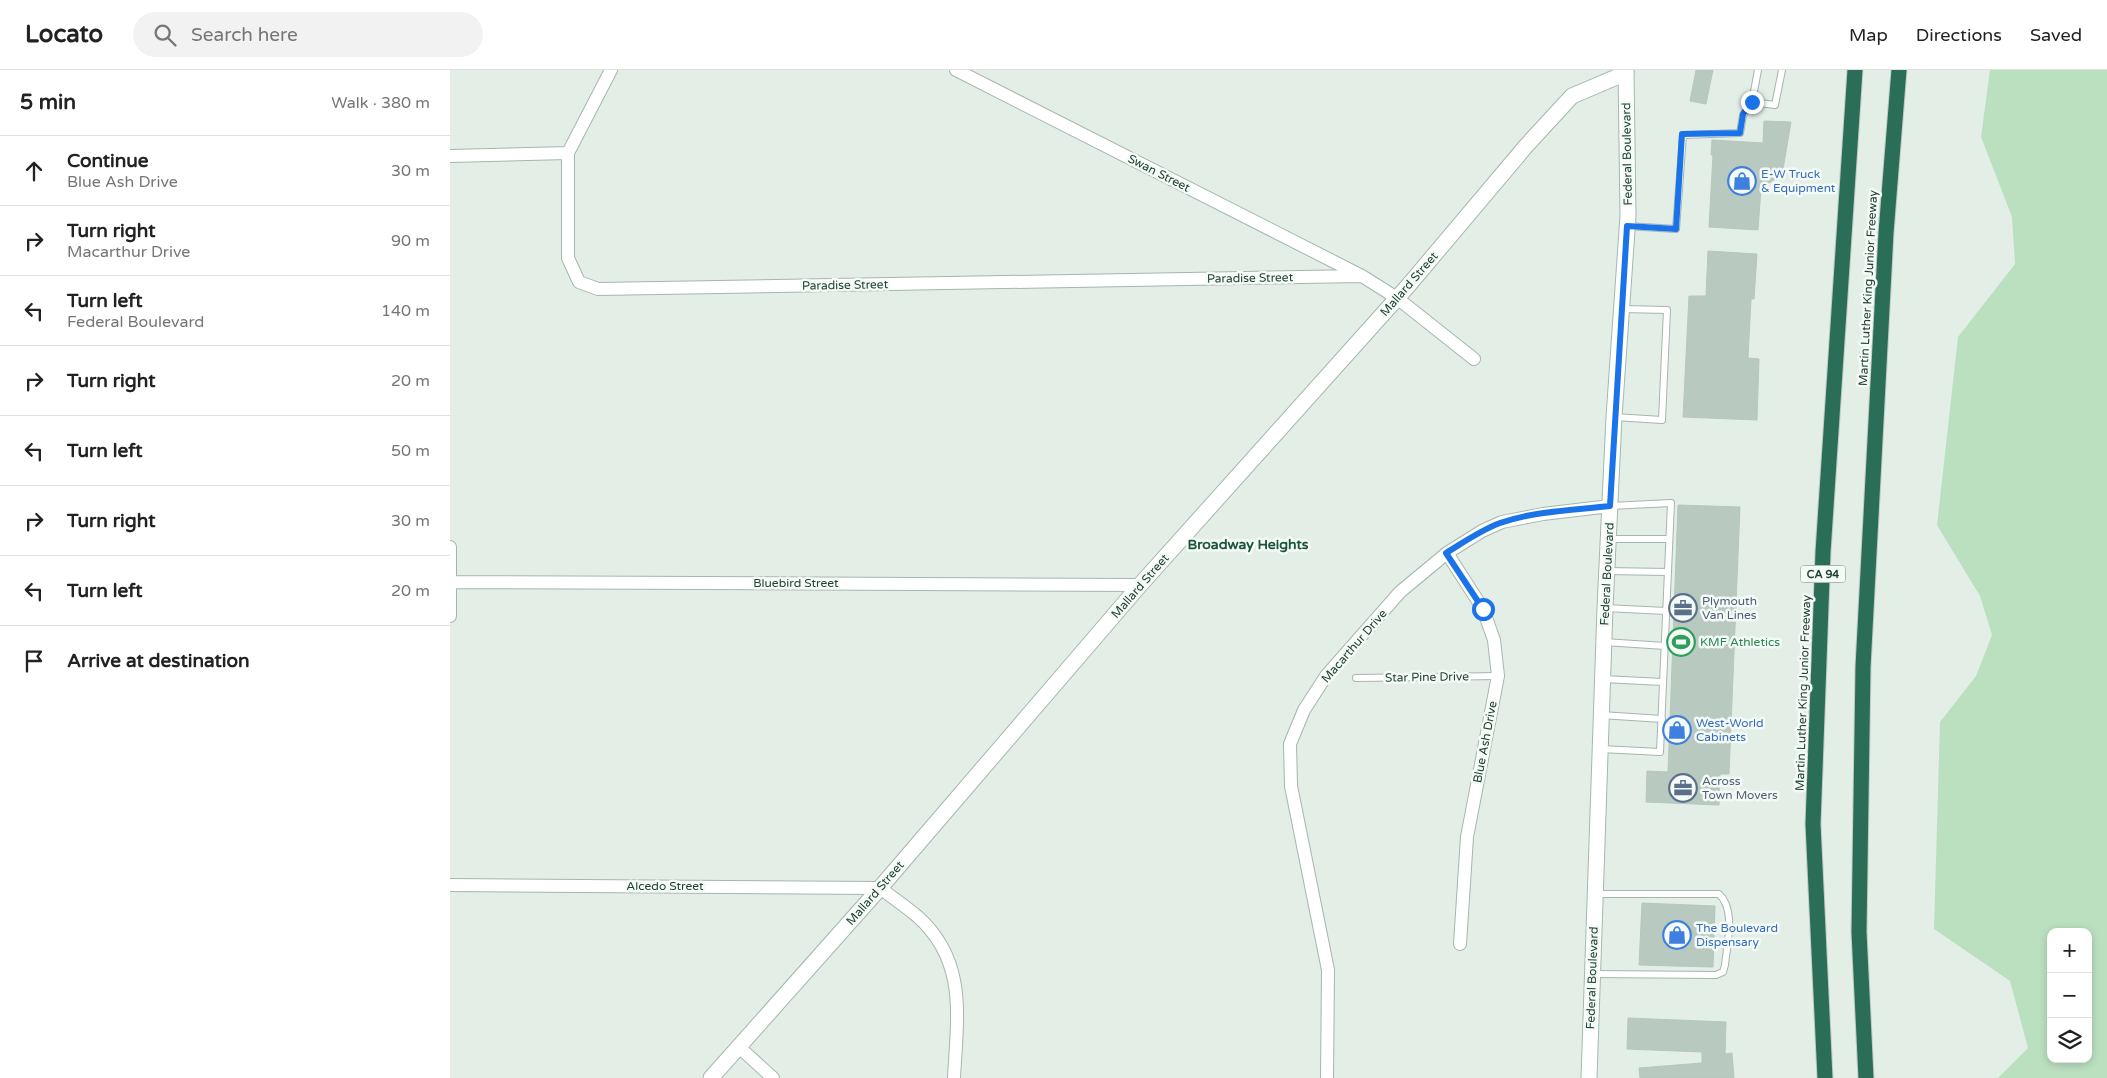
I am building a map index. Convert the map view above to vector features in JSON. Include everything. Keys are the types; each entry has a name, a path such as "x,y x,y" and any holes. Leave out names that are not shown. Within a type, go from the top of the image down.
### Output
{"highway":[{"name":"Martin Luther King Junior Freeway","path":"1825,1078 1813,824 1823,552 1848,147 1855,70"},
{"name":"Martin Luther King Junior Freeway","path":"1866,1078 1859,932 1863,667 1886,233 1898,70"}],"street":[{"path":"450,156 568,153 611,70"},
{"name":"Swan Street","path":"956,70 1362,276 1397,298 1474,359"},
{"name":"Federal Boulevard","path":"1589,1078 1605,608 1614,416 1627,226 1624,71"},
{"name":"Mallard Street","path":"711,1078 880,888 1140,585 1397,298 1526,146 1572,96 1624,71"},
{"name":"Paradise Street","path":"568,153 568,258 579,282 598,289 1362,276"},
{"name":"Macarthur Drive","path":"1326,1078 1328,970 1291,786 1290,744 1304,710 1326,676 1400,592 1446,553 1482,531 1502,522 1543,514 1610,506"},
{"path":"450,547 450,616"},
{"name":"Blue Ash Drive","path":"1446,553 1483,609 1494,640 1498,676 1467,837 1460,944"},
{"name":"Bluebird Street","path":"451,582 1140,585"},
{"name":"Alcedo Street","path":"450,885 880,888"},
{"path":"880,888 918,917 950,960 958,996 954,1078"},
{"path":"739,1046 773,1078"}],"lane":[{"path":"1627,226 1676,229 1682,134 1740,133 1743,114 1752,102 1758,70"},
{"path":"1752,102 1775,106 1782,70"},
{"path":"1614,416 1662,420 1667,310 1622,309"},
{"path":"1601,749 1660,752 1671,503 1610,506"},
{"path":"1609,539 1669,539"},
{"path":"1607,571 1668,572"},
{"path":"1605,608 1666,610"},
{"path":"1604,642 1664,646"},
{"name":"Star Pine Drive","path":"1356,678 1498,676"},
{"path":"1603,679 1663,682"},
{"path":"1601,715 1662,719"},
{"path":"1592,974 1716,975 1723,972 1728,910 1726,900 1720,894 1595,894"}],"green space":[{"path":"1990,70 2107,70 2107,1078 1998,1078 2028,1048 2010,981 1934,929 1940,722 1976,676 1992,635 1980,596 1937,525 1958,337 2015,264 2012,217 1981,137"}],"building":[{"path":"1696,70 1713,70 1706,104 1690,101"},
{"name":"E-W Truck & Equipment","path":"1764,121 1791,122 1782,175 1761,188 1758,230 1709,227 1713,155 1711,155 1712,140 1763,143"},
{"path":"1708,251 1757,254 1754,299 1751,299 1748,358 1759,359 1757,420 1683,417 1689,296 1706,296"},
{"path":"1678,505 1740,507 1729,774 1720,774 1719,805 1646,802 1647,771 1668,772"},
{"name":"The Boulevard Dispensary","path":"1642,903 1715,906 1713,967 1639,965"},
{"path":"1628,1018 1726,1022 1725,1054 1732,1053 1734,1078 1640,1078 1639,1068 1702,1063 1702,1052 1627,1049"}],"place":[{"name":"E-W Truck & Equipment","path":"1742,181"},
{"name":"Plymouth Van Lines","path":"1683,608"},
{"name":"KMF Athletics","path":"1681,642"},
{"name":"West-World Cabinets","path":"1677,730"},
{"name":"Across Town Movers","path":"1683,788"},
{"name":"The Boulevard Dispensary","path":"1677,935"}],"district":[{"name":"Broadway Heights","path":"1248,544"}],"route":[{"path":"1483,609 1446,553 1482,531 1502,522 1543,514 1610,506 1627,226 1676,229 1682,134 1740,133 1743,114 1752,102"}]}
